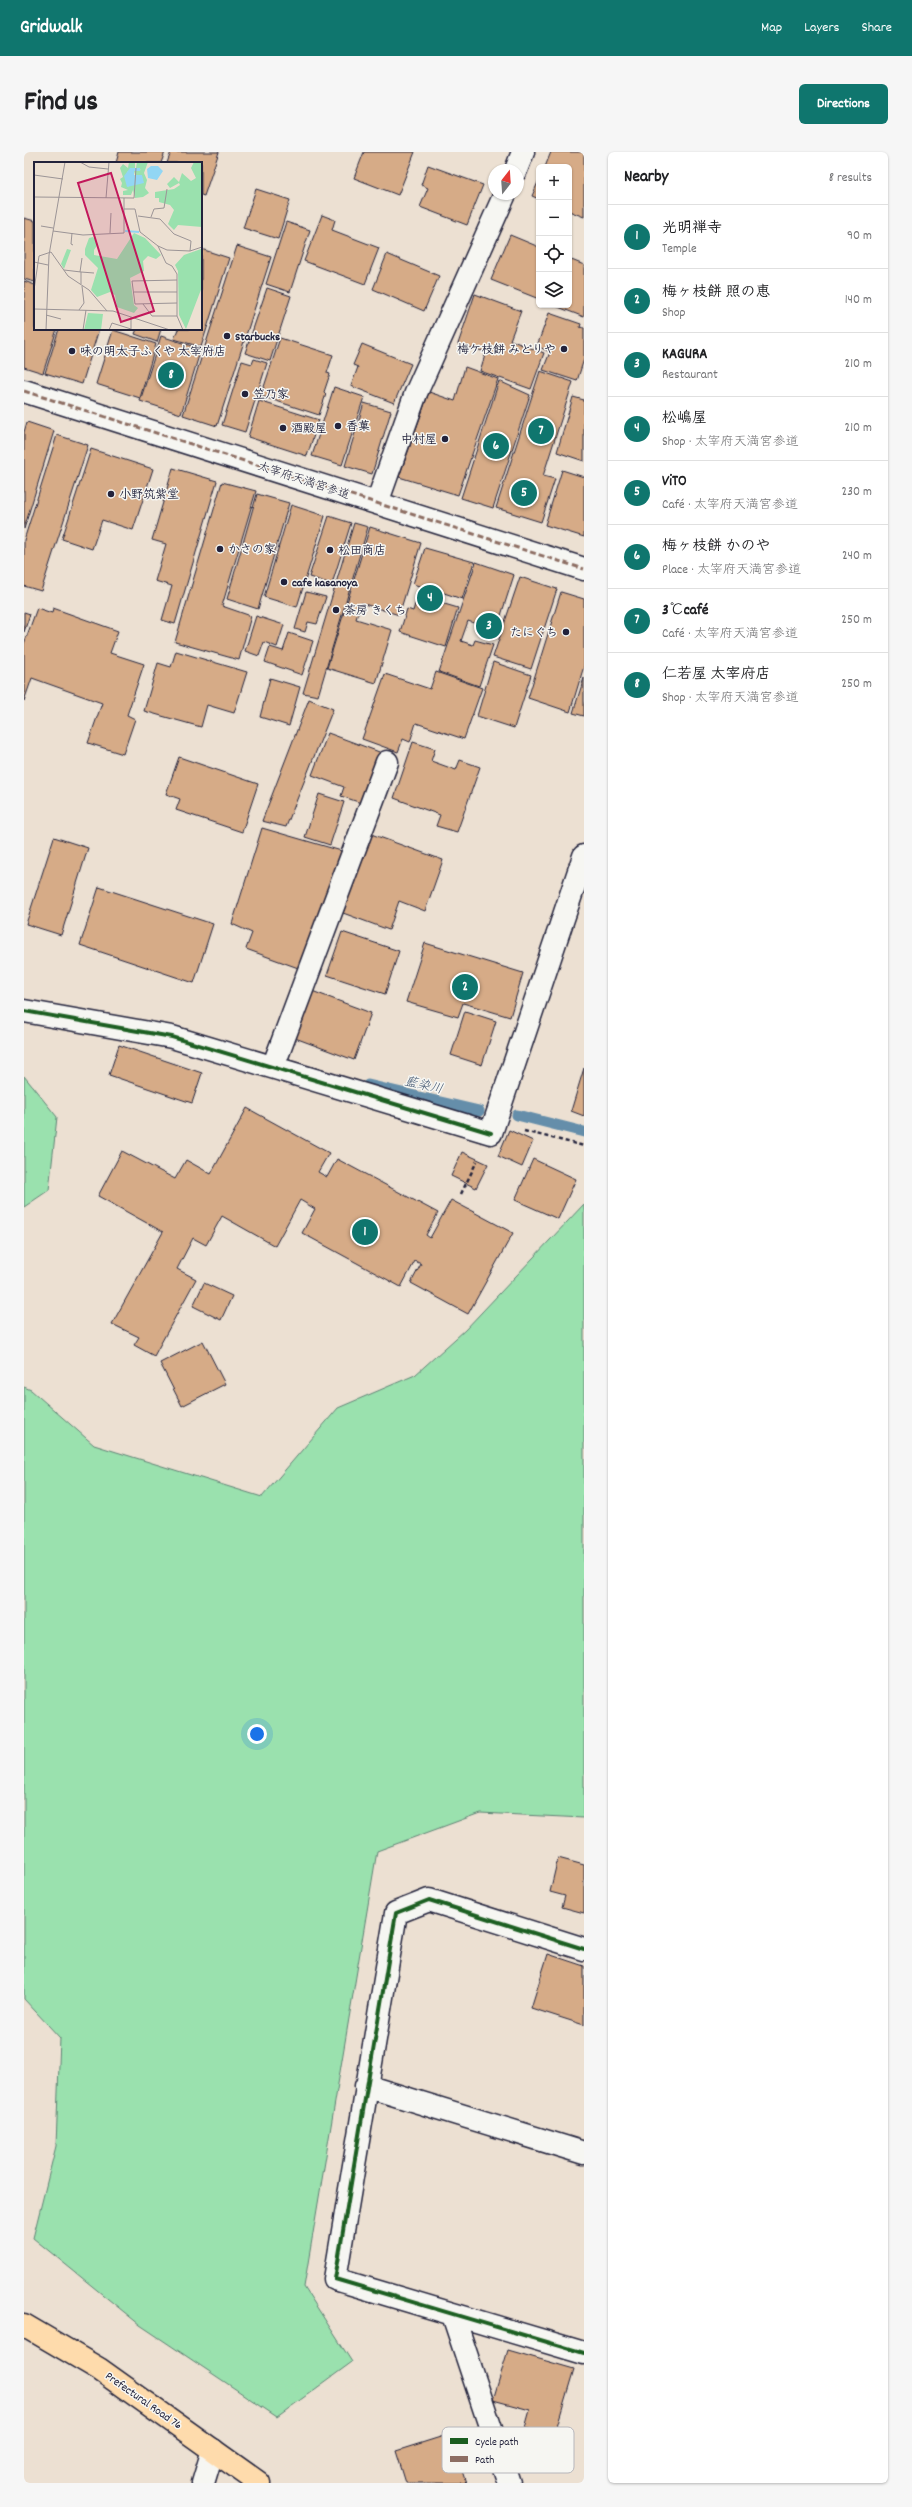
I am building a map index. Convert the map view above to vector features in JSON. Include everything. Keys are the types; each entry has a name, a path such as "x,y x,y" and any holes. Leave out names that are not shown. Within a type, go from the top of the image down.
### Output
{"main road":[{"name":"Prefectural Road 76","path":"24,2325 99,2369 259,2483"}],"street":[{"path":"518,164 523,152"},
{"path":"377,503 416,393 502,200"},
{"name":"太宰府天満宮参道","path":"24,391 584,569"},
{"path":"273,1068 387,762"},
{"path":"24,1011 172,1036 273,1068 493,1129 584,856"},
{"path":"584,1949 430,1900 396,1913 335,2279 584,2353"},
{"path":"366,2086 584,2153"},
{"path":"453,2315 490,2427"},
{"path":"203,2483 213,2450"},
{"path":"506,2473 509,2483"}],"path":[{"path":"461,1194 493,1129 584,1146"}],"green space":[{"path":"24,1076 57,1117 49,1190 24,1207"},
{"path":"584,1204 584,1818 480,1813 377,1851 304,2287 352,2362 277,2417 140,2325 33,2238 56,2146 60,2038 24,1999 24,1387 31,1390 94,1445 262,1497 338,1408 415,1375 465,1330"}],"building":[{"path":"119,152 165,152 161,162 116,162"},
{"path":"171,152 219,152 204,196 202,195 202,162 167,162"},
{"path":"364,152 415,152 398,195 354,178"},
{"path":"551,152 584,152 584,217 572,212 572,164 546,164"},
{"path":"428,165 483,185 467,225 420,207 428,188 421,185"},
{"path":"536,187 536,198 532,196"},
{"path":"256,189 290,200 278,239 243,228"},
{"path":"322,215 335,220 332,230 379,248 365,284 304,261"},
{"path":"24,218 34,221 34,282 24,279"},
{"path":"286,222 310,230 290,292 266,284"},
{"path":"510,235 536,246 536,298 491,280"},
{"name":"Starbucks","path":"237,246 271,257 217,426 183,415"},
{"path":"202,249 229,258 201,347 174,339 178,330 202,330"},
{"path":"387,254 439,276 424,311 373,289"},
{"path":"572,260 584,265 584,317 561,308 572,308"},
{"path":"24,281 34,285 34,330 57,330 43,373 24,367"},
{"path":"267,288 291,296 270,361 245,353"},
{"path":"475,294 521,311 510,340 544,353 531,389 480,371 486,352 458,344"},
{"name":"梅ケ枝餅 みどりや","path":"549,313 581,324 580,327 584,328 584,359 577,381 543,370 550,352 537,346"},
{"name":"味の明太子ふくや 太宰府店","path":"59,330 99,330 82,384 45,373"},
{"path":"113,330 156,344 140,398 96,384"},
{"path":"137,330 161,330 157,342 135,334"},
{"path":"161,336 201,349 181,414 140,401"},
{"path":"280,338 333,355 327,373 330,374 324,392 326,394 319,415 261,396"},
{"path":"362,344 411,364 394,403 351,386 358,367 353,365"},
{"name":"笠乃家","path":"254,359 267,363 245,432 222,425 242,361 252,364"},
{"name":"中村屋","path":"465,367 498,379 458,495 399,477 429,392 455,401"},
{"path":"540,371 573,382 543,476 555,479 541,522 496,508"},
{"path":"499,381 530,395 493,508 461,498"},
{"name":"香菓","path":"334,387 364,397 342,465 312,456"},
{"path":"573,397 584,400 584,461 557,452"},
{"name":"酒殿屋","path":"259,401 319,420 307,456 248,437"},
{"path":"364,403 391,411 372,474 345,466"},
{"path":"27,422 54,431 24,529 24,432"},
{"path":"57,435 88,445 41,591 24,586 24,540"},
{"name":"小野筑紫堂","path":"91,449 153,469 133,530 102,520 92,549 62,539"},
{"path":"173,468 217,481 175,624 162,620 172,586 155,581 166,544 152,540"},
{"path":"562,470 584,477 584,537 545,525"},
{"name":"かさの家","path":"222,482 256,491 222,606 251,616 239,660 175,642"},
{"path":"257,494 289,503 258,609 227,599"},
{"path":"291,505 325,516 297,607 264,597"},
{"name":"松田商店","path":"329,516 351,523 332,584 309,577"},
{"name":"茶房 きくち","path":"354,523 368,527 318,696 303,693"},
{"path":"370,527 421,543 399,615 361,603 356,619 392,630 376,683 327,668"},
{"path":"425,548 474,562 462,599 444,593 441,603 458,608 446,647 400,632 407,609 413,611 418,594 422,596 425,588 413,584"},
{"path":"476,562 514,575 496,631 468,621 461,641 473,645 475,640 493,645 479,686 439,672"},
{"path":"520,577 557,589 531,669 493,657"},
{"path":"306,592 326,597 317,624 308,622 305,632 295,629"},
{"name":"たにぐち","path":"561,592 584,599 584,666 570,712 528,698"},
{"path":"37,608 52,613 53,608 118,631 110,653 144,664 127,715 135,719 123,754 88,743 102,703 32,678 24,701 24,644"},
{"path":"24,612 30,614 24,632"},
{"path":"256,616 284,625 277,647 264,642 259,656 245,651"},
{"path":"289,633 313,641 302,675 265,662 270,647 283,651"},
{"path":"176,651 247,672 234,713 207,705 201,727 144,711 158,663 171,667"},
{"path":"493,662 531,675 514,728 477,716"},
{"path":"436,672 482,688 464,739 416,723 410,742 403,739 398,752 362,739 385,674 430,689"},
{"path":"270,678 300,687 289,726 260,717"},
{"path":"584,678 584,716 573,713"},
{"path":"309,699 333,709 286,827 262,821"},
{"path":"328,733 382,753 364,804 341,796 344,787 312,775"},
{"path":"413,742 435,749 431,761 456,770 460,760 480,767 457,832 436,826 440,815 394,798"},
{"path":"179,757 258,784 242,832 176,810 180,799 166,794"},
{"path":"319,794 344,802 330,845 305,837"},
{"path":"262,828 345,852 301,969 246,949 252,933 232,924"},
{"path":"371,834 443,860 425,911 399,901 389,930 343,913"},
{"path":"54,837 88,848 61,935 26,924"},
{"path":"99,887 213,924 194,983 80,945"},
{"path":"342,932 399,951 385,994 327,975"},
{"path":"425,943 523,973 510,1017 463,1003 458,1017 406,1002"},
{"path":"312,991 371,1013 354,1060 295,1038"},
{"path":"465,1011 496,1021 482,1065 451,1055"},
{"path":"119,1045 202,1073 192,1103 109,1075"},
{"path":"584,1068 584,1116 571,1111"},
{"path":"247,1108 329,1153 318,1172 327,1177 337,1159 438,1213 426,1235 430,1238 451,1200 513,1233 468,1314 411,1283 421,1264 415,1261 401,1287 302,1233 315,1209 300,1200 275,1246 222,1216 206,1245 193,1238 177,1269 196,1279 154,1356 134,1345 139,1337 112,1324 163,1232 98,1196 122,1151 175,1179 186,1160 211,1174"},
{"path":"509,1130 533,1141 522,1167 498,1156"},
{"path":"462,1152 488,1164 476,1188 451,1176"},
{"path":"533,1159 576,1179 558,1219 515,1200"},
{"path":"204,1283 232,1296 221,1320 193,1306"},
{"path":"203,1341 225,1384 182,1406 160,1363"},
{"path":"558,1858 584,1865 584,1913 562,1907 565,1896 550,1892"},
{"path":"548,1954 584,1966 584,2025 531,2008"},
{"path":"508,2350 574,2369 557,2427 525,2427 530,2410 493,2400"},
{"path":"442,2437 442,2473 463,2473 466,2483 406,2483 396,2451"}],"waterway":[{"name":"藍染川","path":"368,1085 479,1111"},
{"name":"藍染川","path":"517,1115 584,1132"}],"marked path":[{"path":"24,391 584,569"}],"cycle path":[{"path":"24,1011 172,1037 491,1133"},
{"path":"584,1949 429,1900 396,1913 335,2279 584,2353"}],"place":[{"name":"Starbucks","path":"227,336"},
{"name":"梅ケ枝餅 みどりや","path":"564,349"},
{"name":"味の明太子ふくや 太宰府店","path":"72,351"},
{"name":"仁若屋 太宰府店","path":"171,375"},
{"name":"笠乃家","path":"245,394"},
{"name":"香菓","path":"338,426"},
{"name":"酒殿屋","path":"283,428"},
{"name":"3℃café","path":"541,431"},
{"name":"中村屋","path":"445,439"},
{"name":"梅ヶ枝餅 かのや","path":"496,446"},
{"name":"ViTO","path":"524,493"},
{"name":"小野筑紫堂","path":"111,494"},
{"name":"かさの家","path":"220,549"},
{"name":"松田商店","path":"330,550"},
{"name":"cafe kasanoya","path":"284,582"},
{"name":"松嶋屋","path":"430,598"},
{"name":"茶房 きくち","path":"336,610"},
{"name":"KAGURA","path":"489,626"},
{"name":"たにぐち","path":"566,632"},
{"name":"梅ヶ枝餅 照の恵","path":"465,987"},
{"name":"光明禅寺","path":"365,1232"}]}
